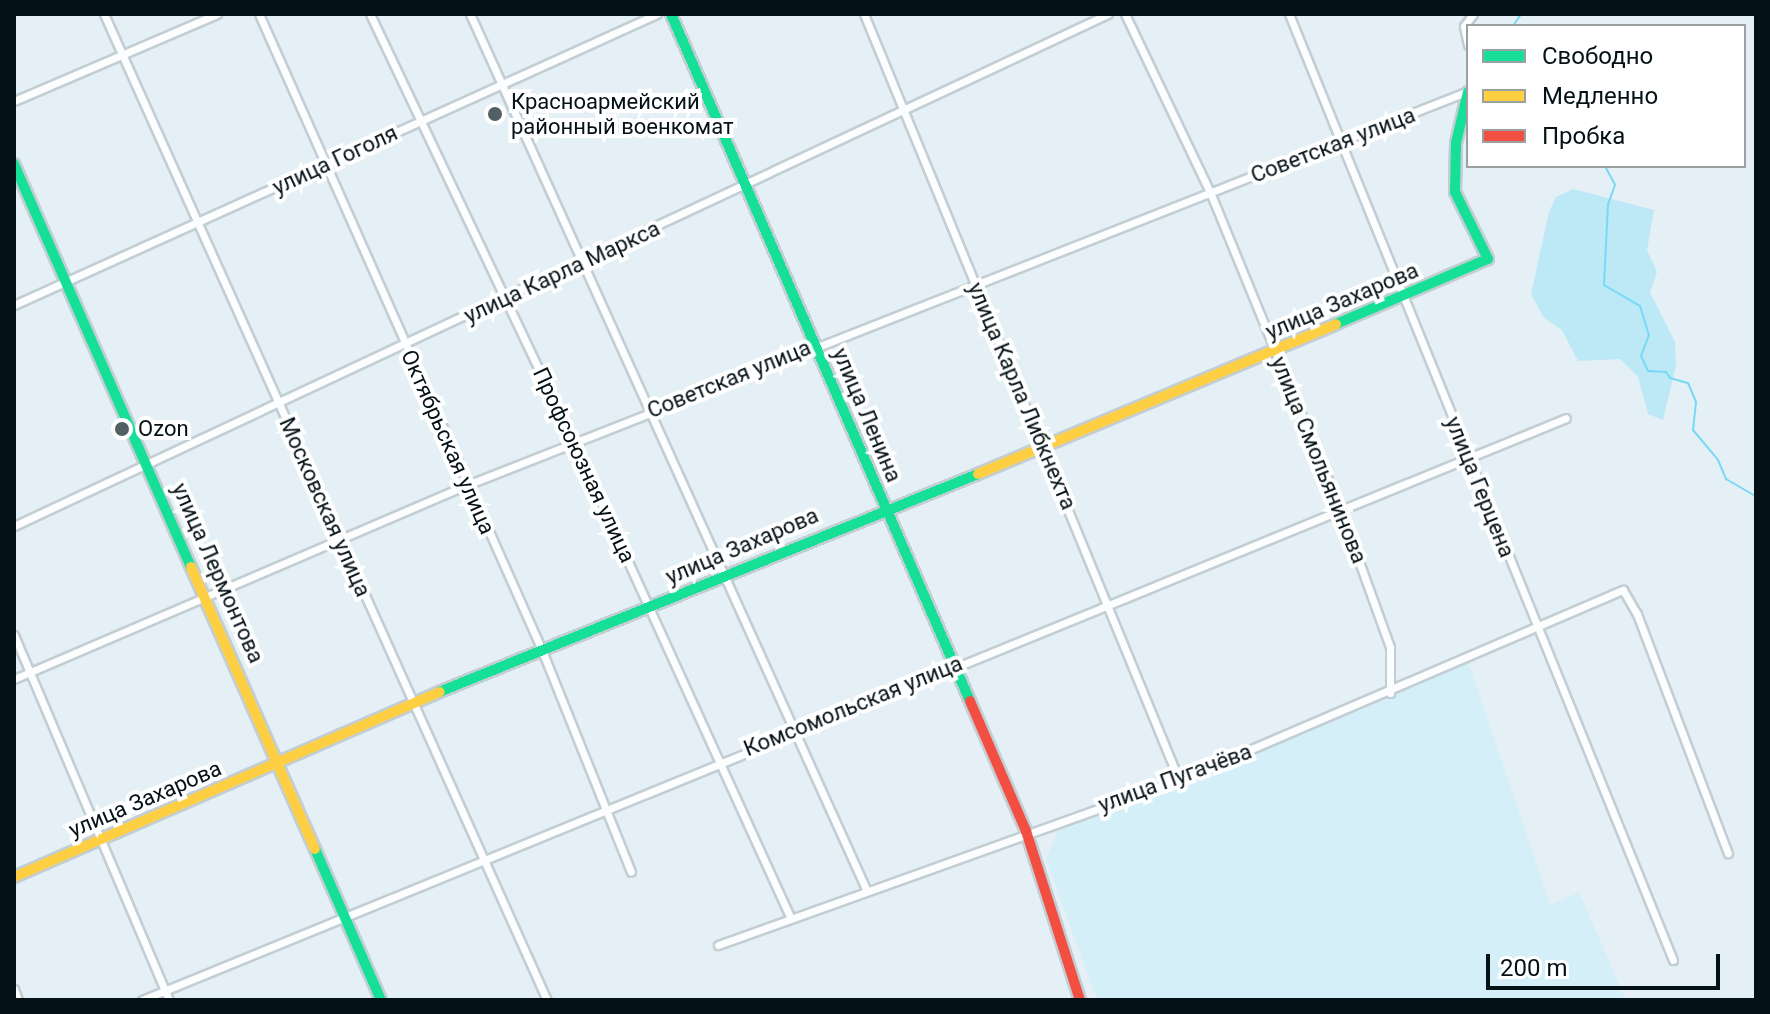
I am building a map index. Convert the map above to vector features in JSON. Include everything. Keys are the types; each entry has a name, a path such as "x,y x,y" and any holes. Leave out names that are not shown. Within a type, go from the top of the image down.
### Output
{"street":[{"name":"Московская улица","path":"104,14 412,706 547,1000"},
{"path":"14,101 217,14"},
{"name":"Октябрьская улица","path":"259,14 323,164 541,648 631,872"},
{"name":"Профсоюзная улица","path":"370,14 574,443 791,919"},
{"path":"470,14 585,262 648,412 725,573 866,889"},
{"name":"улица Гоголя","path":"14,305 199,224 501,80 657,14"},
{"name":"улица Ленина","path":"671,14 1026,831 1080,1000"},
{"name":"улица Карла Либкнехта","path":"864,14 1179,780"},
{"name":"улица Карла Маркса","path":"14,526 506,299 1108,14"},
{"name":"улица Смольянинова","path":"1125,14 1210,192 1340,509 1390,647 1390,693"},
{"name":"улица Герцена","path":"1289,14 1673,960"},
{"path":"1466,36 1464,26 1473,14"},
{"name":"Советская улица","path":"14,679 467,485 974,281 1466,93"},
{"name":"улица Захарова","path":"14,877 541,648 1043,448 1403,299 1488,259 1455,192 1456,143 1466,100"},
{"name":"улица Лермонтова","path":"14,164 281,763 381,1000"},
{"name":"Комсомольская улица","path":"142,1000 952,665 1566,418"},
{"name":"улица Пугачёва","path":"718,945 1026,831 1179,780 1390,693 1623,590 1637,614 1728,853"},
{"path":"14,635 169,1000"},
{"path":"14,989 18,1000"}],"shaded area":[{"path":"1573,189 1654,210 1647,250 1657,272 1650,292 1675,342 1676,366 1663,420 1648,414 1638,377 1620,359 1578,361 1562,330 1544,318 1531,294 1549,212 1556,197"},
{"path":"1467,657 1550,905 1579,892 1626,1000 1097,1000 1046,859 1059,830"}],"waterway":[{"path":"1514,24 1521,14"},
{"path":"1606,168 1615,185 1608,204 1604,285 1640,306 1649,335 1641,356 1648,371 1666,372 1670,378 1688,383 1696,402 1693,430 1718,460 1726,479 1756,496"}],"traffic: fast":[{"path":"671,14 970,701"},
{"path":"1336,324 1488,259 1455,192 1456,143 1466,100"},
{"path":"14,164 191,567"},
{"path":"439,692 978,474"},
{"path":"315,849 381,1000"}],"traffic: slow":[{"path":"978,474 1336,324"},
{"path":"191,567 315,849"},
{"path":"14,877 439,692"}],"traffic: jam":[{"path":"970,701 1026,831 1080,1000"}],"place":[{"name":"Красноармейский районный военкомат","path":"495,114"},
{"name":"Ozon","path":"122,429"}]}
